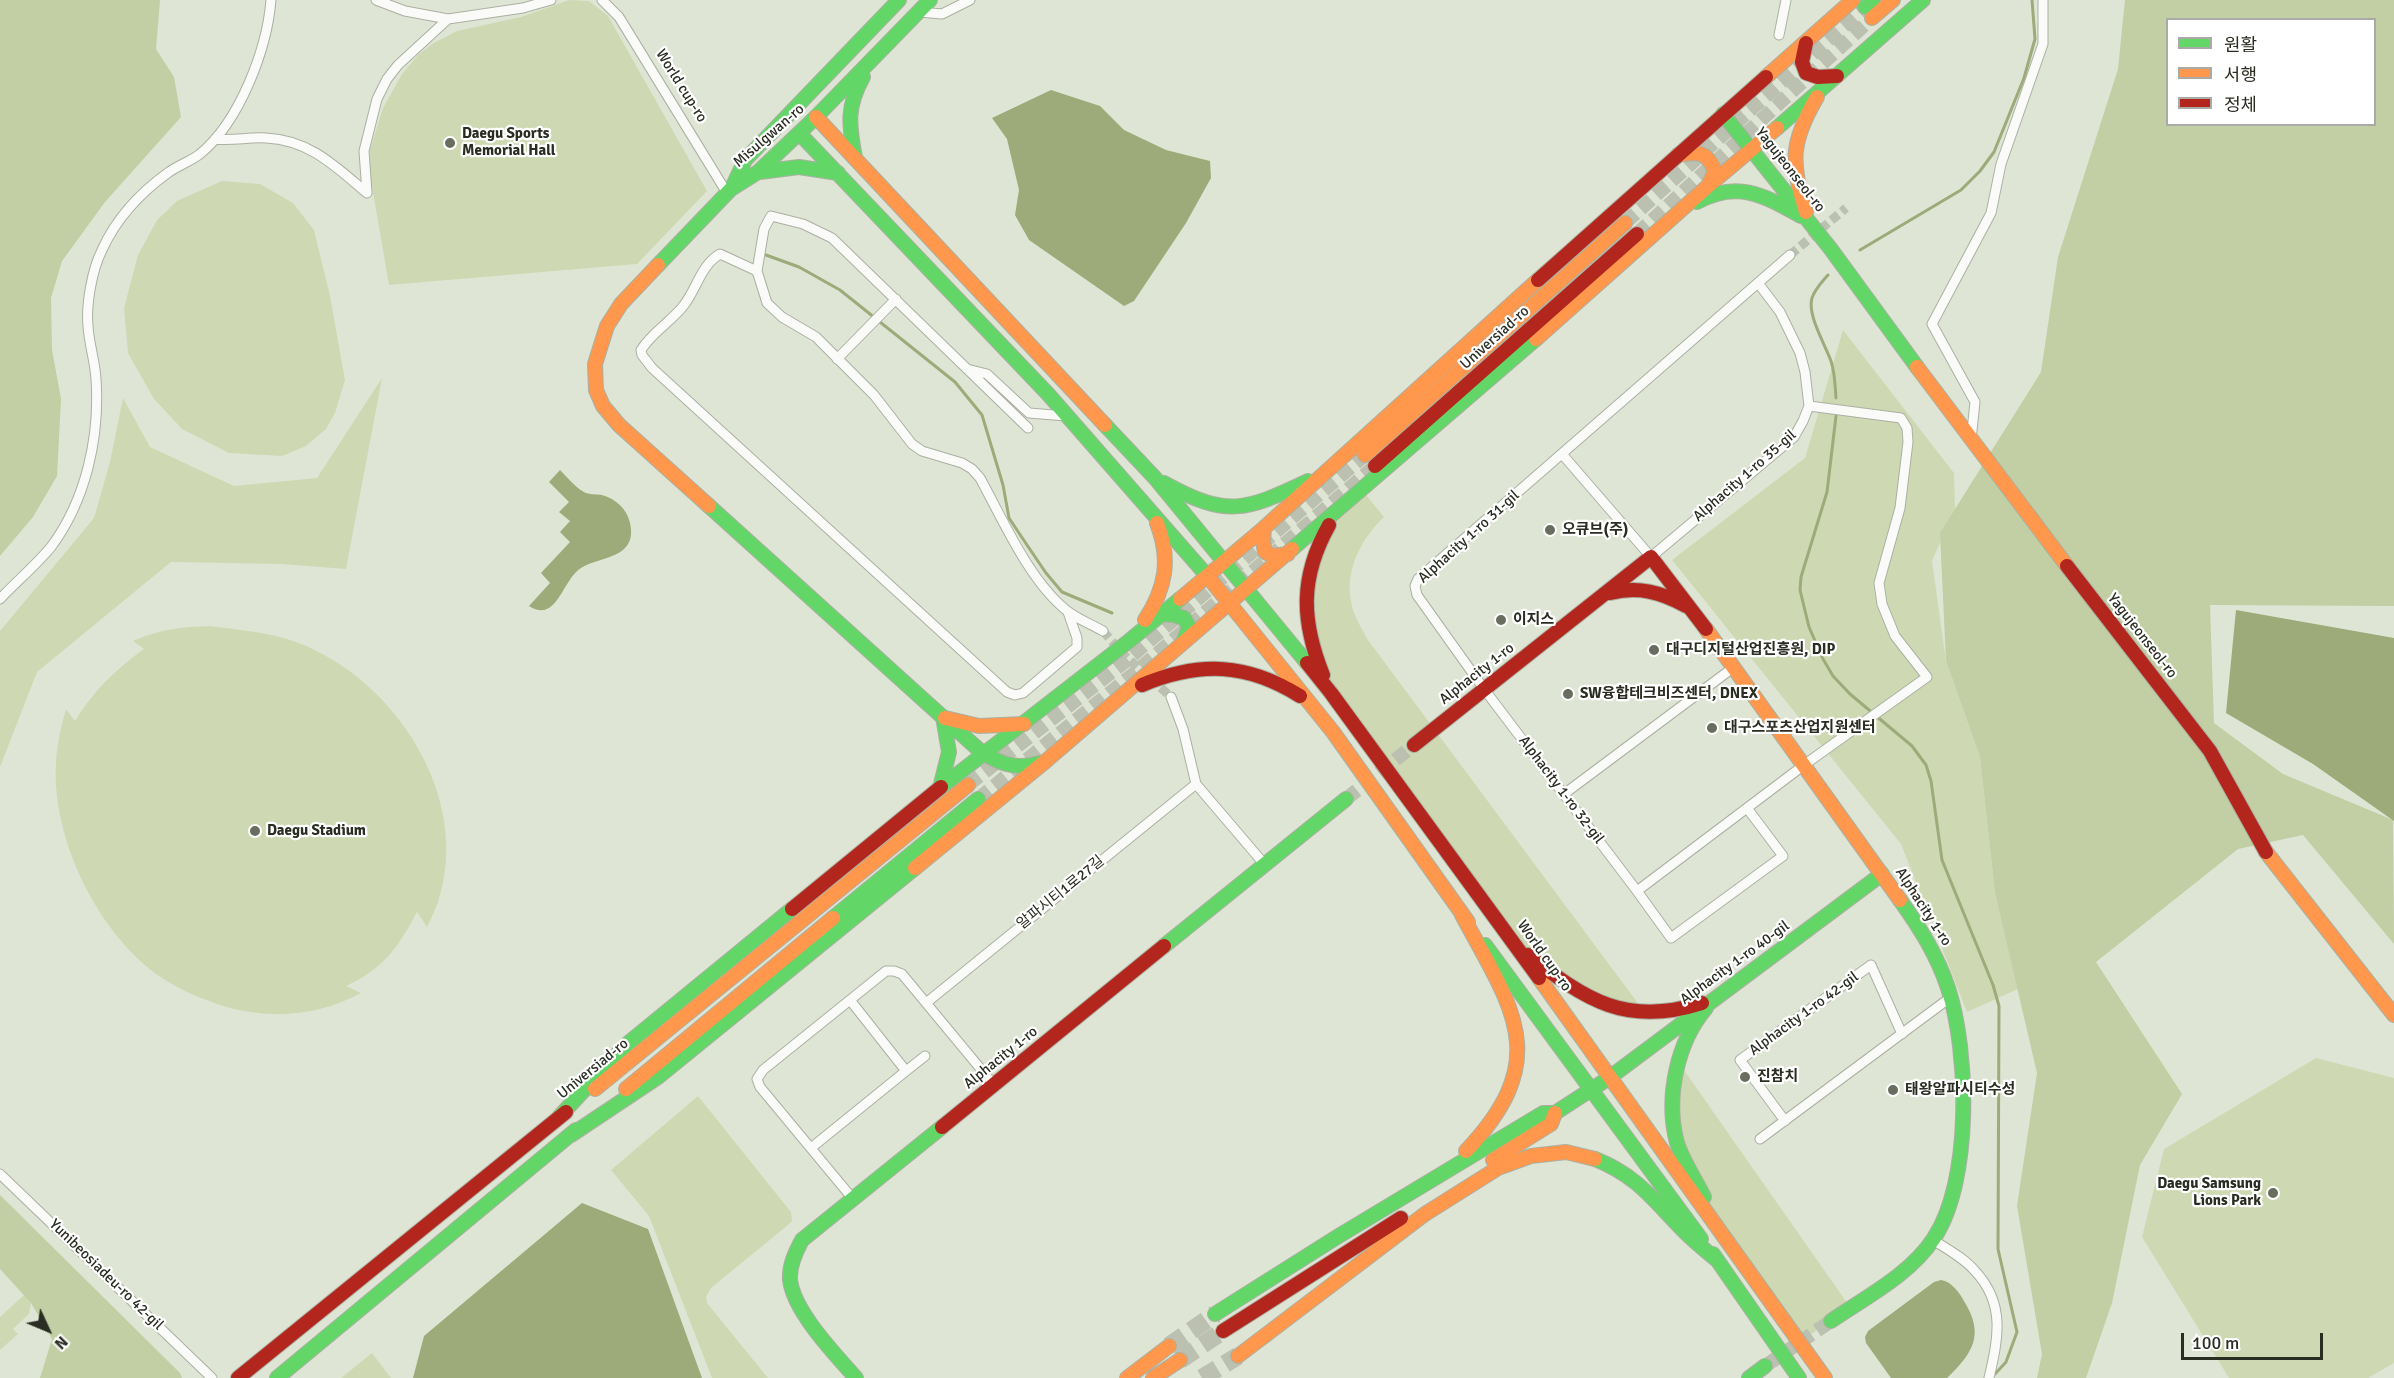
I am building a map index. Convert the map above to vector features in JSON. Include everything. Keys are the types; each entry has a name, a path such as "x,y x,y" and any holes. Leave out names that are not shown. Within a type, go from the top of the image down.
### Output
{"main road":[{"name":"Misulgwan-ro","path":"729,191 745,160 899,0"},
{"name":"Misulgwan-ro","path":"729,191 758,172 816,117 930,0"},
{"path":"559,1117 626,1045 940,788 1129,641 1264,528 1320,475 1807,41 1865,6 1893,0"},
{"path":"571,1135 658,1077 1127,693 1183,642 1484,386 1708,186 1923,0"},
{"path":"855,158 848,123 852,95 868,69 895,36"},
{"path":"1807,41 1800,60 1802,69 1807,74 1816,77 1839,75"},
{"path":"1808,220 1795,175 1794,147 1808,112 1824,87"},
{"name":"Yagujeonseol-ro","path":"1723,114 1856,282 1971,440 2210,751 2270,859 2394,1015"},
{"path":"816,117 1155,478 1191,499 1226,509 1238,509 1268,501 1320,475"},
{"path":"799,133 840,173 1052,399 1208,576 1315,708 1462,915 1717,1260 1799,1378"},
{"path":"1676,156 1698,152 1710,159 1715,171 1708,186"},
{"path":"758,172 788,166 810,166 840,173"},
{"path":"729,191 621,304 607,323 598,342 595,363 595,379 601,403 619,425 984,755 1002,764 1027,768 1047,760"},
{"path":"1682,210 1718,192 1747,191 1770,198 1808,220"},
{"name":"Universiad-ro","path":"1625,224 1370,461 1637,234"},
{"name":"World cup-ro","path":"1155,478 1331,693 1515,944 1825,1378"},
{"path":"1331,693 1311,644 1306,616 1306,591 1308,572 1319,542 1332,521 1349,502"},
{"path":"1129,641 1158,602 1165,582 1166,550 1153,513"},
{"path":"1264,528 1262,548 1265,553 1277,557 1288,554"},
{"name":"Alphacity 1-ro","path":"1414,745 1651,557 1734,667 1921,929 1938,959 1951,997 1960,1057 1961,1132 1955,1191 1946,1219 1933,1240 1910,1264 1831,1321"},
{"path":"1603,595 1626,588 1640,588 1671,597 1693,611"},
{"path":"1160,614 1183,616 1189,631 1183,642"},
{"path":"1127,693 1176,671 1196,668 1227,669 1268,678 1297,694 1315,708"},
{"path":"943,717 979,726 1024,724"},
{"path":"940,788 948,752 943,717"},
{"name":"Universiad-ro","path":"238,1378 968,785"},
{"path":"277,1378 978,799"},
{"name":"Alphacity 1-ro","path":"856,1378 796,1302 790,1281 791,1265 795,1251 802,1240 1346,799"},
{"name":"Alphacity 1-ro 40-gil","path":"1555,1113 1609,1078 1882,874"},
{"path":"1447,1170 1491,1125 1500,1111 1510,1093 1518,1054 1515,1019 1462,915"},
{"path":"1515,944 1577,992 1605,1005 1659,1011 1692,1006 1715,997"},
{"path":"1715,997 1701,1014 1683,1050 1675,1075 1672,1110 1676,1141 1722,1233"},
{"path":"1215,1314 1294,1262 1447,1170 1544,1113 1555,1113 1551,1124 1223,1330"},
{"path":"1238,1356 1425,1214 1498,1168 1531,1156 1556,1152 1576,1154 1617,1168 1644,1188 1686,1233 1717,1260"},
{"path":"1127,1378 1169,1346"},
{"path":"1153,1378 1180,1360"},
{"path":"1749,1378 1765,1366"}],"street":[{"path":"0,598 51,546 80,497 94,442 96,379 87,324 93,275 101,251 113,229 139,197 170,172 200,154 215,139 234,112 259,56 269,19 271,0"},
{"path":"376,0 405,11 448,19 523,8 551,0"},
{"name":"World cup-ro","path":"602,0 619,17 729,191"},
{"path":"919,12 942,14 970,0"},
{"path":"1779,35 1786,0"},
{"path":"1971,440 1975,402 1932,324 1991,213 2001,164 2043,44 2043,0"},
{"path":"215,139 267,138 303,144 334,164 367,194 364,151 377,99 387,79 398,65 448,19"},
{"path":"1028,428 832,238 803,224 771,216 764,230 757,271 767,303 782,317 816,337 874,395 912,444 922,451 962,463 972,469 980,478 1016,544 1041,581 1068,612 1103,631"},
{"path":"757,271 720,255 713,258 694,284 685,304 644,345 641,350 645,361 1007,692 1015,695 1023,693 1077,647 1077,638 1068,612"},
{"name":"Alphacity 1-ro 31-gil","path":"1484,689 1417,595 1415,586 1418,579 1790,255"},
{"path":"1637,891 1804,765 1927,677 1895,636 1882,604 1879,583 1900,508 1908,442 1907,428 1901,418 1809,406 1800,352 1780,312 1758,283"},
{"path":"837,359 896,299"},
{"path":"966,369 987,374 1029,413 1068,417"},
{"path":"1052,399 1052,414"},
{"name":"Alphacity 1-ro 35-gil","path":"1651,557 1794,437 1809,406"},
{"path":"1562,454 1651,557"},
{"path":"1564,794 1734,667"},
{"name":"Alphacity 1-ro 32-gil","path":"1484,689 1671,938 1783,856 1747,808"},
{"path":"1171,697 1183,729 1196,784 1265,865"},
{"name":"알파시티1로27길","path":"926,1003 1196,784"},
{"name":"Alphacity 1-ro 42-gil","path":"1785,1121 1740,1060 1871,965 1902,1034"},
{"path":"853,1199 760,1087 757,1079 763,1070 886,970 902,974 994,1085"},
{"path":"1760,1139 1951,997"},
{"path":"850,1000 906,1071"},
{"path":"810,1148 925,1056"},
{"name":"Yunibeosiadeu-ro 42-gil","path":"0,1174 212,1378"},
{"path":"1933,1240 1975,1270 1990,1294 1999,1323 1989,1378"}],"shaded area":[{"path":"0,0 160,0 156,49 174,77 181,117 105,202 62,261 51,298 52,350 61,399 57,476 33,517 0,556"},
{"path":"569,0 589,1 608,16 707,191 637,264 389,285 370,175 370,150 383,108 402,74 418,55 432,44 457,31 521,17"},
{"path":"2125,0 2394,0 2394,606 2210,605 2214,723 2283,774 2393,820 2394,944 2303,835 2238,849 2096,962 2182,1094 2140,1165 2112,1303 2086,1378 2037,1378 2042,1354 2017,1206 2037,1073 1995,893 1980,757 1946,661 1940,533 2041,372 2058,257 2118,69"},
{"path":"1051,90 1100,106 1124,130 1166,150 1210,161 1211,178 1186,223 1134,301 1124,306 1029,240 1015,215 1019,190 1007,139 992,118"},
{"path":"222,181 260,184 293,203 314,230 330,296 345,380 335,413 326,429 306,446 282,456 229,453 182,429 154,399 128,353 124,308 138,255 157,220 177,201"},
{"path":"1843,330 1954,473 1955,509 1932,561 1946,661 1980,757 1995,893 2018,989 1967,1012 1901,844 1672,560 1805,458"},
{"path":"382,378 346,569 281,564 171,562 37,672 0,767 0,631 94,518 110,462 123,398 150,447 234,486 317,478"},
{"path":"560,470 584,492 602,495 620,505 629,518 631,535 623,550 581,568 574,574 553,605 538,610 529,606 550,583 541,573 570,542 560,532 570,521 559,512 569,502 549,482"},
{"path":"1362,490 1384,517 1362,544 1353,566 1351,601 1360,626 1368,640 1643,1010 1605,1005 1526,953 1331,693 1305,606 1332,521"},
{"path":"2236,610 2394,638 2394,821 2313,764 2226,713"},
{"name":"Daegu Stadium","path":"210,626 275,636 296,642 332,659 364,683 393,712 417,746 434,783 444,822 446,862 438,902 427,927 417,912 396,947 380,965 346,986 361,993 327,1007 292,1014 238,1010 190,993 162,978 139,960 99,912 71,853 62,822 57,792 56,762 66,709 75,721 106,681 144,649 133,641 171,629"},
{"name":"Daegu Samsung Lions Park","path":"2316,1058 2394,1078 2394,1363 2368,1378 2229,1378 2142,1237 2164,1149"},
{"path":"1679,1063 1850,1307 1800,1342 1722,1233 1676,1141"},
{"path":"698,1096 791,1212 792,1221 788,1225 711,1288 706,1297 707,1303 768,1378 712,1378 649,1216 611,1170"},
{"path":"0,1195 180,1373 182,1378 40,1378 52,1339 31,1303 0,1269"},
{"path":"582,1203 648,1229 702,1378 413,1378 424,1336"},
{"path":"1941,1280 1955,1288 1970,1313 1975,1334 1969,1352 1947,1378 1891,1378 1866,1343 1865,1337 1868,1331 1934,1282"},
{"path":"24,1295 31,1303 29,1314 13,1329 18,1334 0,1350 0,1317"},
{"path":"372,1353 391,1378 341,1378"}],"waterway":[{"path":"1860,250 1961,190 1980,171 1994,152 2024,78 2035,39 2032,0"},
{"path":"766,255 799,267 840,290 955,382 982,415 1003,485 1009,518 1046,573 1062,592 1112,613"},
{"path":"1828,275 1815,292 1811,305 1814,321 1832,366 1836,398"},
{"path":"1836,416 1827,492 1801,577 1800,590 1809,627 1833,676 1850,694 1912,746 1926,765 1931,781 1942,860 1993,985 1999,1006 1998,1249 2017,1332 2006,1362 1995,1374"}],"tunnel":[{"path":"1625,223 1865,7"},
{"path":"1637,234 1872,18"},
{"path":"1790,255 1846,208"},
{"path":"968,785 1127,660 1365,455"},
{"path":"978,799 1137,671 1375,466"},
{"path":"1103,631 1123,654 1171,697"},
{"path":"1346,799 1414,745"},
{"path":"1169,1346 1215,1314"},
{"path":"1765,1366 1831,1321"},
{"path":"1180,1360 1223,1331"},
{"path":"1202,1378 1238,1356"}],"traffic: fast":[{"path":"732,188 745,160 899,0"},
{"path":"658,265 731,189 758,172 816,117 930,0"},
{"path":"1865,7 1873,0"},
{"path":"1777,128 1923,0"},
{"path":"855,158 850,116 851,107 863,77"},
{"path":"1723,114 1830,248 1917,367"},
{"path":"799,133 1048,394 1209,578"},
{"path":"760,172 799,167 838,173"},
{"path":"1697,202 1712,195 1738,191 1762,197 1801,216"},
{"path":"1292,549 1536,339"},
{"path":"1105,425 1155,478 1307,663"},
{"path":"1164,483 1204,502 1221,506 1236,506 1268,499 1308,481"},
{"path":"709,506 978,749 1000,762 1015,766 1040,763"},
{"path":"941,787 1180,599"},
{"path":"1160,614 1184,618 1189,627 1184,640"},
{"path":"940,788 949,752 943,717"},
{"path":"833,918 978,799"},
{"path":"1164,946 1346,799"},
{"path":"571,1135 658,1077 915,868"},
{"path":"1609,1078 1882,874"},
{"path":"1831,1321 1901,1274 1934,1238 1946,1214 1955,1184 1961,1151 1963,1080 1955,1015 1939,964 1921,931 1900,900"},
{"path":"559,1117 626,1045 792,909"},
{"path":"1485,945 1701,1239"},
{"path":"1704,1197 1678,1146 1672,1105 1676,1070 1681,1053 1696,1022 1706,1008"},
{"path":"1215,1314 1337,1237 1543,1113 1555,1113 1609,1078"},
{"path":"856,1378 827,1345 799,1305 790,1280 793,1260 802,1240 942,1127"},
{"path":"277,1378 576,1130"},
{"path":"1595,1159 1634,1181 1689,1236 1717,1260"},
{"path":"1713,1254 1799,1378"},
{"path":"1749,1378 1765,1366"}],"traffic: slow":[{"path":"1766,77 1853,0"},
{"path":"1872,18 1893,0"},
{"path":"1806,212 1798,179 1796,153 1802,127 1817,97"},
{"path":"816,117 1105,425"},
{"path":"1536,339 1708,186 1777,128"},
{"path":"1678,155 1696,153 1705,156 1715,171 1709,184"},
{"path":"1365,455 1625,223"},
{"path":"658,265 621,304 607,326 595,364 596,390 603,406 619,425 709,506"},
{"path":"1180,599 1264,528 1538,280"},
{"path":"1917,367 2067,566"},
{"path":"1145,620 1158,596 1164,573 1164,549 1157,523"},
{"path":"1264,528 1265,552 1273,556 1288,554"},
{"path":"915,868 1047,760 1292,549"},
{"path":"1209,578 1333,732 1468,922"},
{"path":"1706,629 1900,900"},
{"path":"945,718 979,726 1024,724"},
{"path":"595,1089 968,785"},
{"path":"2266,852 2394,1015"},
{"path":"1462,915 1497,979 1509,1008 1516,1034 1517,1061 1509,1089 1493,1118 1466,1151"},
{"path":"626,1089 833,918"},
{"path":"1539,978 1825,1378"},
{"path":"1493,1160 1551,1124 1555,1113"},
{"path":"1238,1356 1425,1214 1498,1168 1531,1156 1566,1152 1595,1159"},
{"path":"1127,1378 1169,1346"},
{"path":"1153,1378 1180,1360"}],"traffic: jam":[{"path":"1806,43 1802,62 1806,73 1818,77 1837,76"},
{"path":"1538,280 1766,77"},
{"path":"1375,466 1637,234"},
{"path":"1323,675 1311,636 1307,599 1313,563 1329,525"},
{"path":"1414,745 1651,557 1706,629"},
{"path":"2067,566 2210,751 2266,852"},
{"path":"1610,593 1640,590 1668,597 1686,606"},
{"path":"1307,663 1539,978"},
{"path":"1142,685 1184,672 1223,669 1261,677 1300,696"},
{"path":"792,909 941,787"},
{"path":"942,1127 1164,946"},
{"path":"1528,955 1569,985 1608,1005 1651,1012 1675,1010 1702,1003"},
{"path":"238,1378 566,1112"},
{"path":"1223,1331 1401,1218"}],"place":[{"name":"Daegu Sports Memorial Hall","path":"450,143"},
{"name":"오큐브(주)","path":"1550,530"},
{"name":"이지스","path":"1501,620"},
{"name":"대구디지털산업진흥원, DIP","path":"1654,650"},
{"name":"SW융합테크비즈센터, DNEX","path":"1568,694"},
{"name":"대구스포츠산업지원센터","path":"1712,728"},
{"name":"Daegu Stadium","path":"255,831"},
{"name":"진참치","path":"1745,1077"},
{"name":"태왕알파시티수성","path":"1893,1090"},
{"name":"Daegu Samsung Lions Park","path":"2273,1193"}]}
